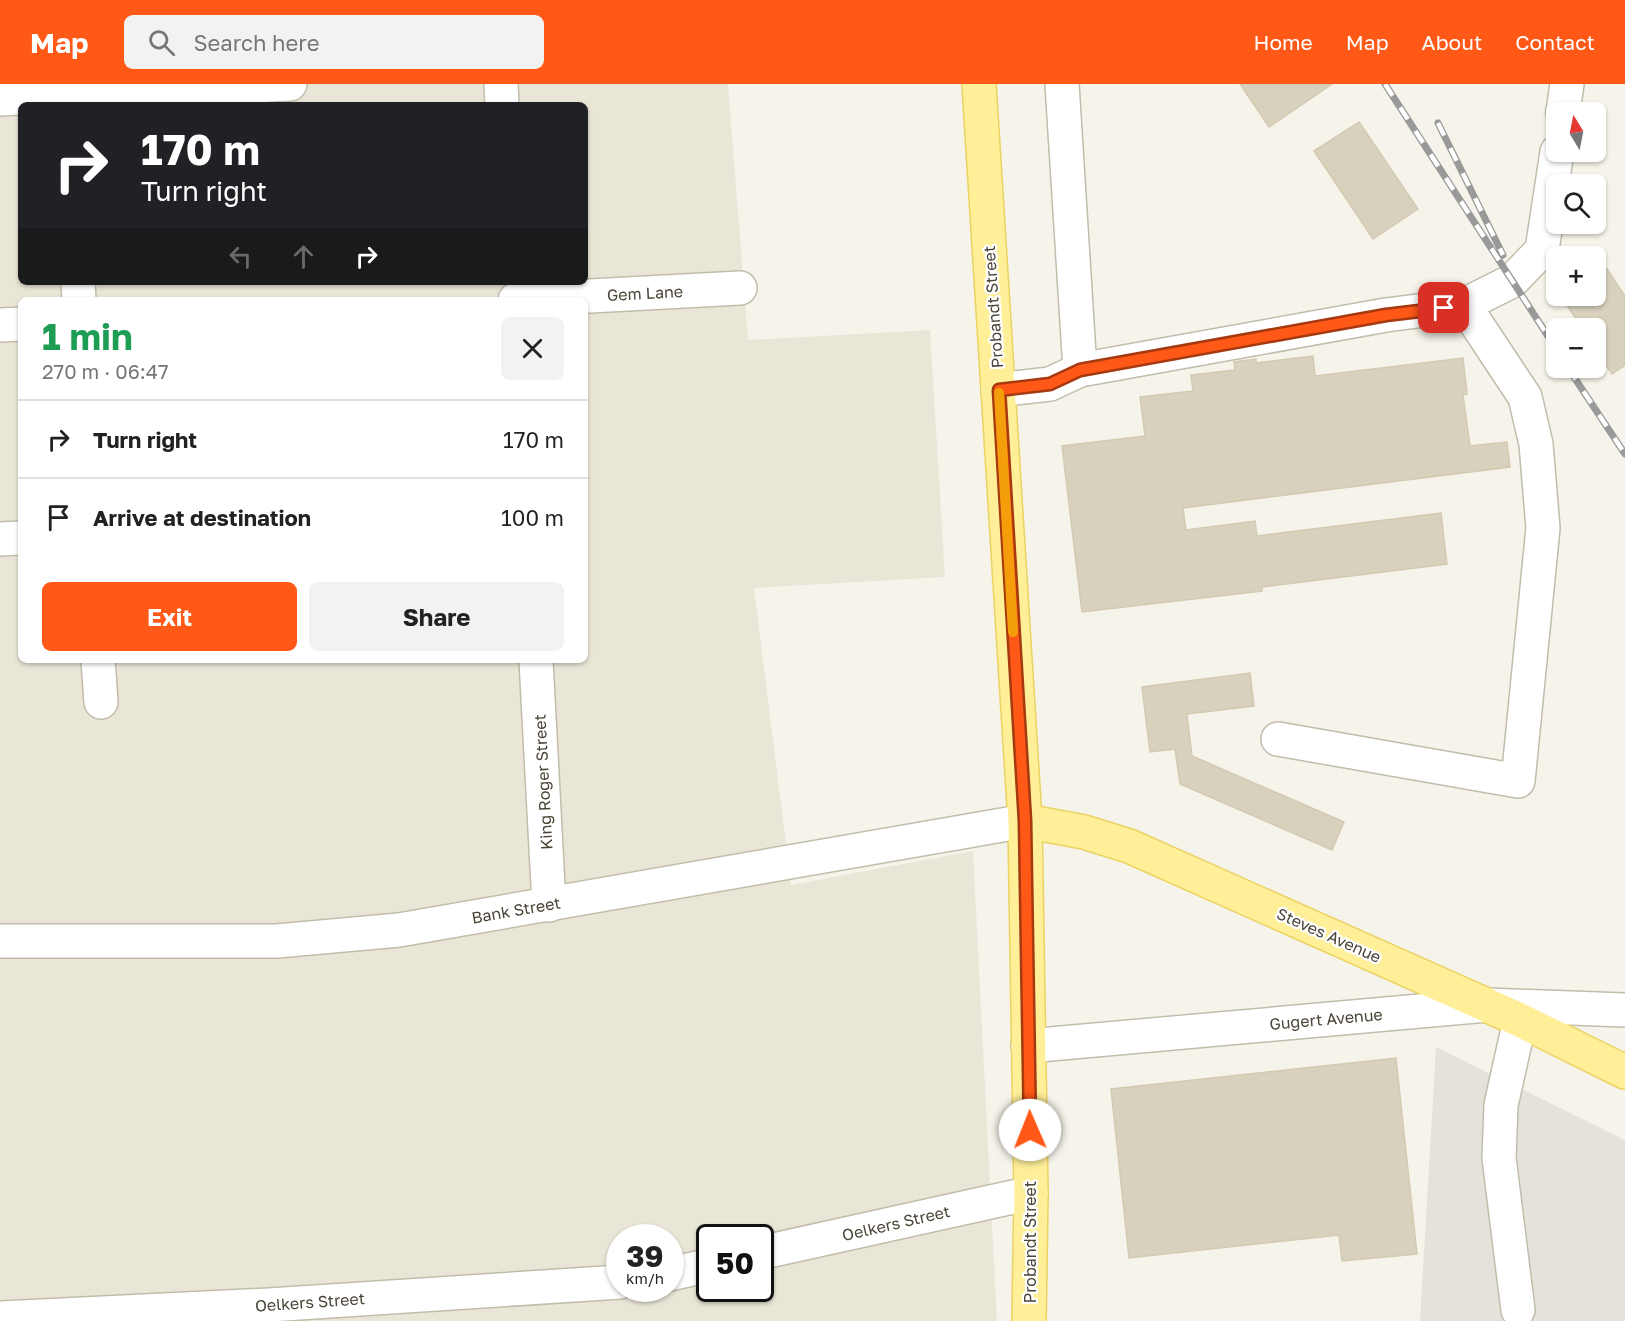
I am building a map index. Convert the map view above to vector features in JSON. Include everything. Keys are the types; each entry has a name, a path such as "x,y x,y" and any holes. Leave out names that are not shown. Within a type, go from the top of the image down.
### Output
{"main road":[{"name":"Probandt Street","path":"979,84 1025,821 1031,1193 1029,1321"},
{"name":"Steves Avenue","path":"1025,821 1084,832 1129,846 1520,1020 1625,1072"}],"street":[{"path":"0,99 67,100 290,84"},
{"path":"501,84 502,102"},
{"path":"1062,84 1080,370"},
{"path":"1564,102 1567,84"},
{"path":"999,390 1050,384 1080,370 1386,315 1464,305 1512,281 1542,250 1555,162"},
{"name":"Gem Lane","path":"572,297 740,288"},
{"path":"1278,739 1518,781 1543,528 1536,444 1526,397 1464,305"},
{"path":"0,325 18,324"},
{"path":"0,539 18,538"},
{"path":"98,663 101,702"},
{"name":"King Roger Street","path":"536,663 549,905"},
{"name":"Bank Street","path":"0,941 277,941 399,930 1025,821"},
{"name":"Gugert Avenue","path":"1028,1046 1487,1005 1625,1010"},
{"path":"1518,1310 1499,1158 1501,1105 1520,1020"},
{"name":"Oelkers Street","path":"774,1250 1031,1193"},
{"name":"Oelkers Street","path":"0,1318 43,1319 268,1313 606,1283"}],"shaded area":[{"path":"0,84 728,84 748,340 930,330 945,577 754,588 791,885 973,851 997,1321 0,1321"},
{"path":"1436,1047 1625,1140 1625,1321 1420,1321"}],"building":[{"path":"1240,84 1332,84 1269,127"},
{"path":"1359,122 1418,209 1373,239 1314,151"},
{"path":"1606,270 1625,296 1625,365 1612,374 1606,365 1606,318 1575,318 1567,306 1606,306"},
{"path":"1313,356 1315,376 1463,358 1467,394 1463,395 1470,446 1507,442 1510,467 1183,508 1186,530 1255,521 1257,536 1441,513 1447,564 1262,587 1262,591 1082,612 1062,446 1145,436 1140,397 1193,391 1191,375 1235,370 1234,362 1256,359 1256,363"},
{"path":"1250,673 1254,706 1187,714 1192,756 1344,822 1332,850 1180,784 1175,749 1150,752 1142,687"},
{"path":"1396,1058 1417,1254 1342,1261 1339,1235 1129,1258 1111,1089"}],"railway":[{"path":"1385,84 1546,333"},
{"path":"1438,123 1503,255"},
{"path":"1575,378 1625,454"}],"slow traffic":[{"path":"999,393 1013,632"}],"route":[{"path":"1030,1130 1025,821 999,390 1050,384 1080,370 1386,315 1444,308"}]}
